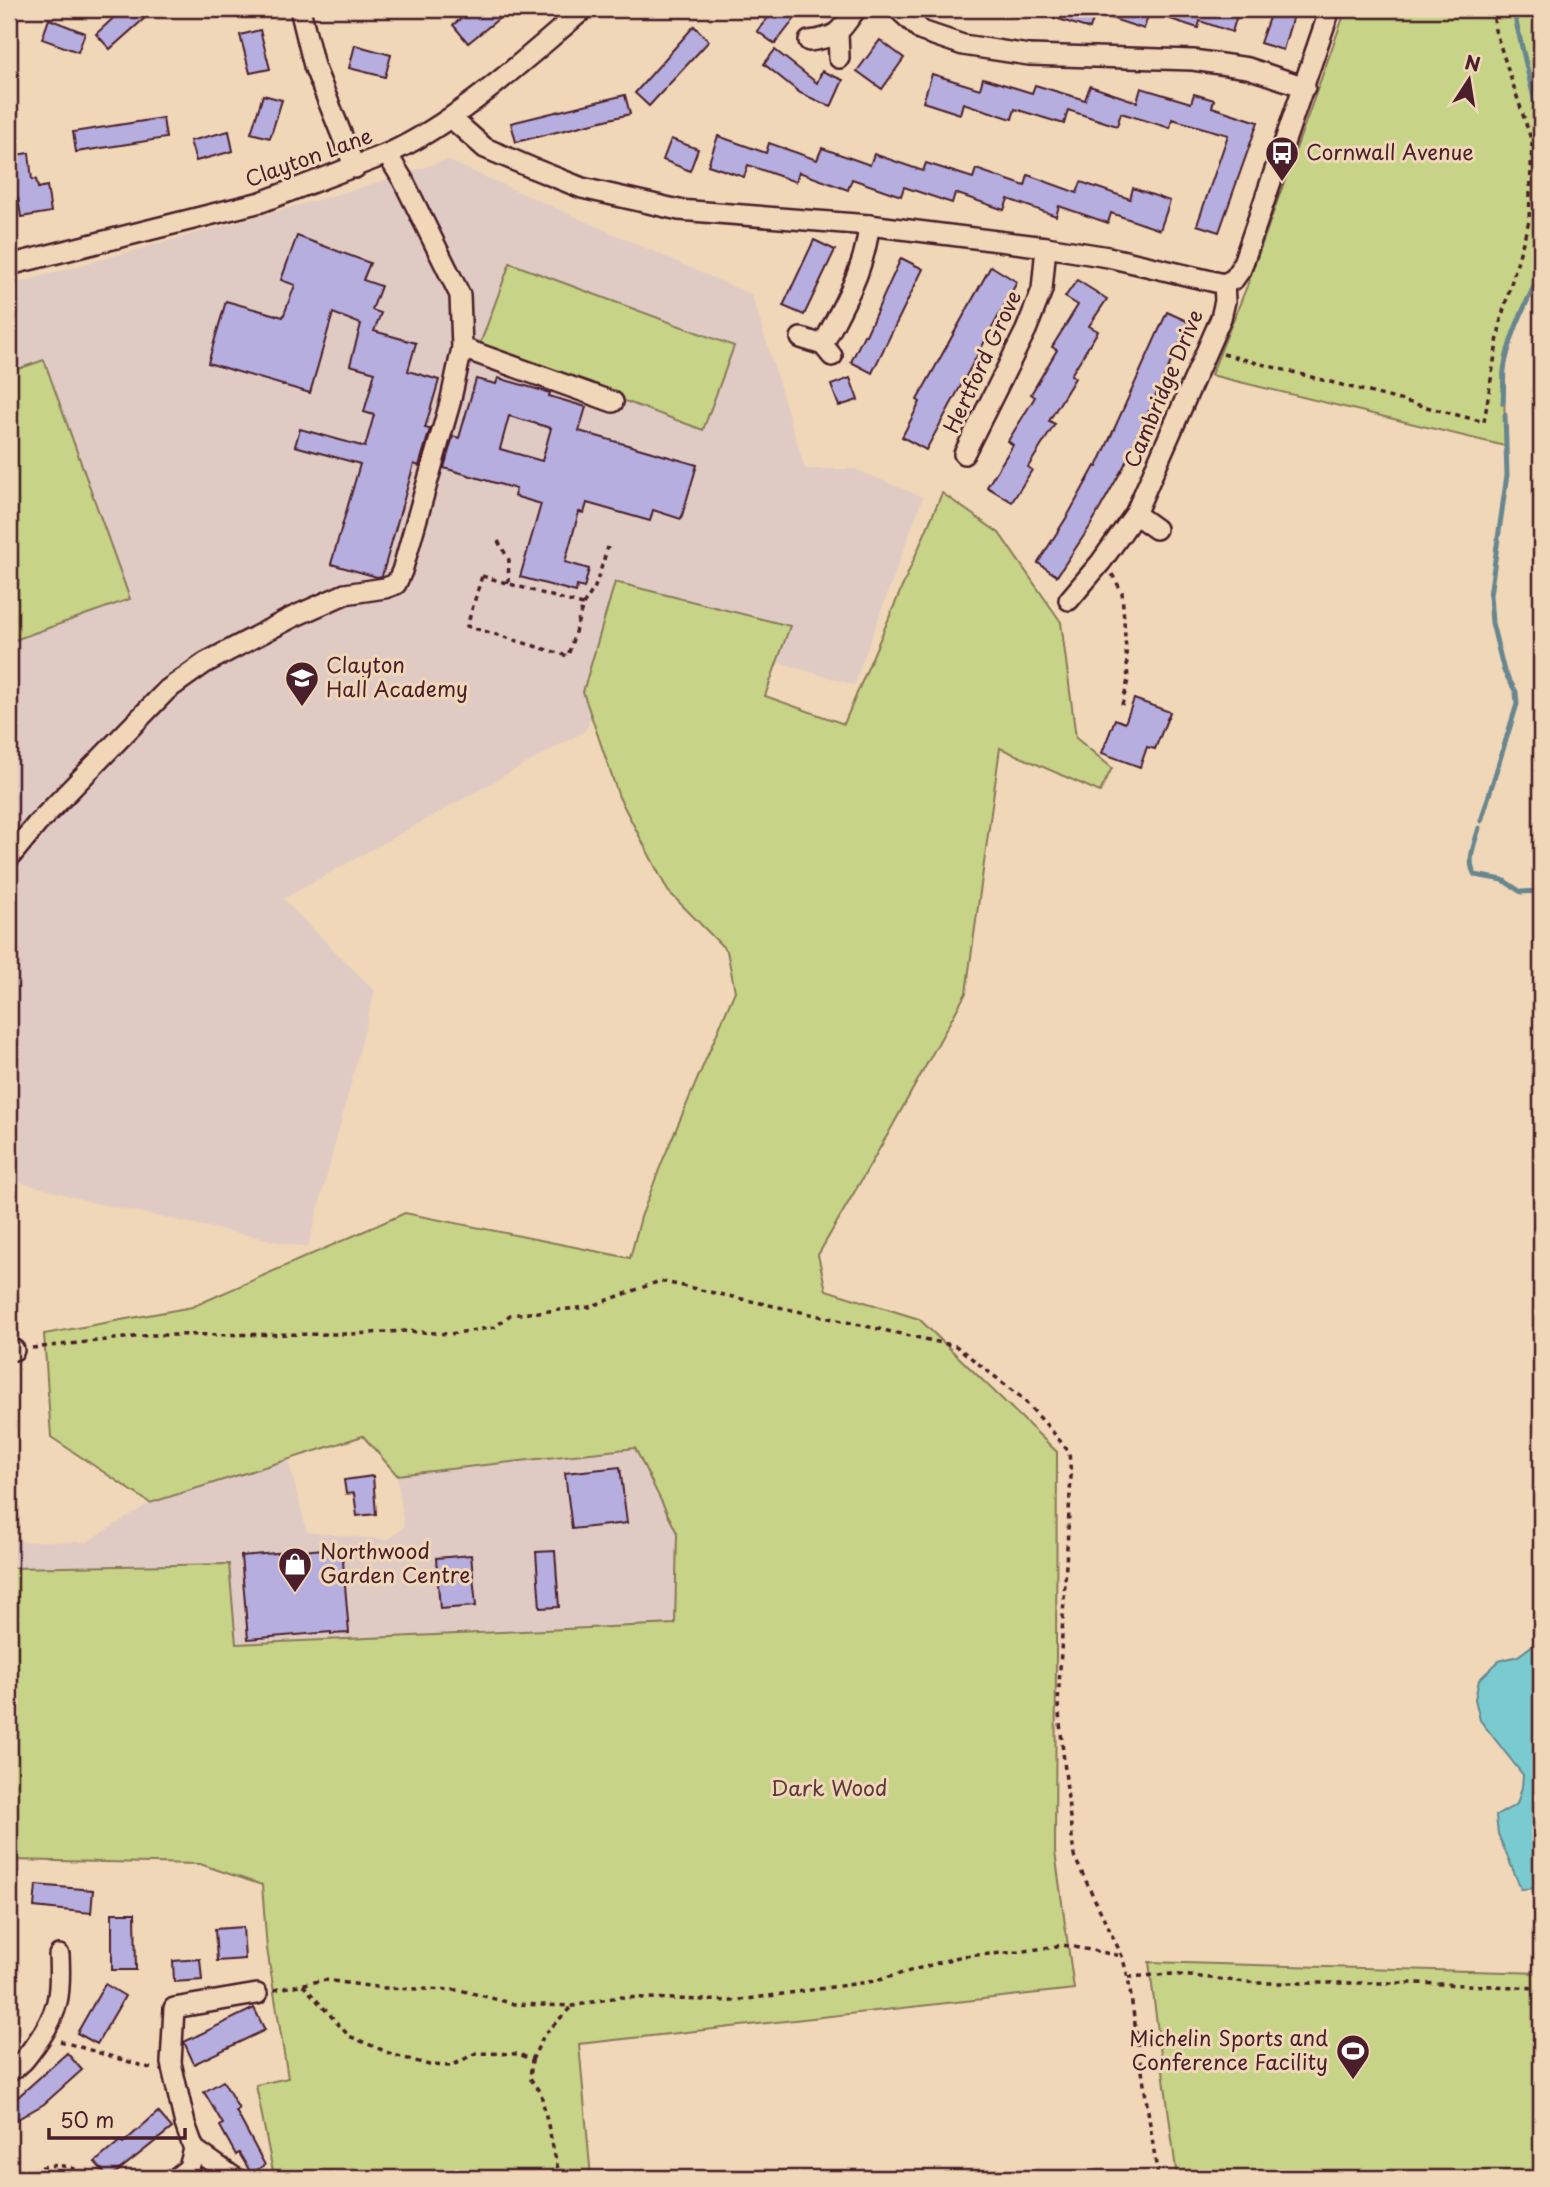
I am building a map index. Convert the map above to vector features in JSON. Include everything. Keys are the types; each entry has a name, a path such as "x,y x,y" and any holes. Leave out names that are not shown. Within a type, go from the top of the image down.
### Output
{"street":[{"path":"300,9 314,66 355,168"},
{"name":"Clayton Lane","path":"9,265 261,202 387,154 451,118 584,9"},
{"path":"809,41 830,38 838,33 856,9"},
{"path":"898,9 922,31 963,46 1029,55 1193,60 1248,68 1305,87"},
{"path":"451,118 485,148 582,188 679,210 869,225 1046,247 1108,257 1224,284 1234,279 1241,269 1330,9"},
{"path":"838,33 839,58"},
{"path":"9,858 37,824 167,690 205,663 293,617 345,594 385,589 396,584 446,416 462,348 460,295 403,180 387,154"},
{"path":"801,338 827,350 866,251 869,225"},
{"name":"Hertford Grove","path":"962,453 1026,330 1042,290 1046,247"},
{"name":"Cambridge Drive","path":"1069,600 1101,562 1135,514 1221,318 1225,301 1224,284"},
{"path":"462,348 612,402"},
{"path":"1135,514 1156,529"},
{"path":"9,2071 21,2065 51,2022 60,1986 59,1955"},
{"path":"176,2178 189,2168 194,2149 185,2124 171,2063 174,2008 257,1994"},
{"path":"194,2149 235,2178"}],"path":[{"path":"1207,350 1484,422 1501,319 1529,221 1532,142 1495,30 1493,9"},
{"path":"498,541 509,560 508,583"},
{"path":"583,605 482,576 467,625 568,656 583,605 596,587 608,547"},
{"path":"1101,562 1112,574 1122,592 1123,641 1128,680 1122,705"},
{"path":"11,1350 152,1335 351,1334 406,1331 450,1334 495,1327 510,1315 589,1307 660,1281 956,1346 1023,1398 1069,1452 1071,1476 1058,1704 1074,1856 1122,1956 1128,1977 1158,2178"},
{"path":"257,1994 325,1980 383,1988 460,1990 514,2004 573,2006 618,1997 733,2001 875,1981 962,1956 1019,1952 1063,1945 1122,1956"},
{"path":"1128,1977 1171,1974 1257,1983 1415,1983 1541,1988"},
{"path":"302,1984 349,2036 394,2055 429,2065 451,2066 476,2053 519,2054 533,2060"},
{"path":"560,2178 541,2094 530,2078 533,2060 544,2035 573,2006"},
{"path":"54,2039 174,2075"},
{"path":"13,2178 37,2167 55,2165 76,2167 95,2178"}],"shaded area":[{"name":"Clayton Hall Academy","path":"447,160 752,295 805,469 855,469 923,497 854,685 635,619 585,731 283,899 375,991 308,1248 95,1203 9,1179 9,285 353,190"},
{"path":"635,1448 677,1533 675,1624 236,1644 229,1564 9,1568 9,1541 87,1542 150,1503 288,1459 307,1532 388,1540 404,1527 397,1475"}],"green space":[{"path":"1346,9 1541,9 1541,271 1519,319 1504,369 1505,446 1211,375 1247,286"},
{"path":"510,263 734,346 703,430 479,347"},
{"path":"44,360 130,599 9,642 9,372"},
{"name":"Dark Wood","path":"942,493 999,533 1061,622 1076,738 1112,768 1100,792 1000,748 966,993 818,1255 826,1290 919,1319 1057,1452 1055,1852 1074,1989 579,2044 591,2178 277,2178 272,2167 256,2085 288,2078 267,1949 262,1885 200,1864 9,1860 9,1568 229,1564 236,1644 675,1624 677,1533 635,1448 397,1475 363,1436 150,1503 51,1437 44,1334 192,1307 405,1213 630,1258 641,1217 662,1162 735,991 727,951 668,891 619,797 583,692 615,582 790,626 765,696 844,724"},
{"name":"Michelin Sports and Conference Facility","path":"1149,1962 1541,1973 1541,2178 1177,2178"}],"water":[{"path":"1541,1639 1541,1888 1521,1889 1498,1834 1496,1816 1517,1804 1523,1775 1480,1720 1475,1699 1479,1680 1499,1661 1518,1656"}],"building":[{"path":"123,9 155,9 110,49 96,34"},
{"path":"473,9 511,9 468,43 453,25"},
{"path":"775,9 786,9 796,17 775,44 757,31"},
{"path":"1036,9 1239,9 1232,32 1200,21 1198,28 1149,12 1144,29 1095,13 1090,29 1036,12"},
{"path":"1272,9 1295,9 1283,50 1260,43"},
{"path":"49,19 85,33 78,52 42,39"},
{"path":"694,26 709,41 649,106 635,93"},
{"path":"260,30 270,69 250,73 240,35"},
{"path":"880,40 904,58 882,89 857,71"},
{"path":"355,45 391,55 385,77 349,68"},
{"path":"775,50 817,83 822,71 843,80 831,107 800,93 764,64"},
{"path":"932,74 980,89 983,78 1032,93 1035,85 1085,100 1090,86 1137,102 1141,88 1191,103 1194,94 1214,100 1212,107 1258,122 1219,232 1197,225 1228,135 1172,119 1170,128 1121,113 1117,126 1068,110 1064,124 1015,109 1012,119 963,103 960,114 923,102"},
{"path":"263,95 282,100 270,138 251,133"},
{"path":"625,95 630,114 516,142 511,123"},
{"path":"163,118 166,138 76,152 73,132"},
{"path":"229,131 233,151 196,161 190,141"},
{"path":"718,136 766,153 769,143 817,160 822,148 870,165 874,154 923,171 926,163 973,178 976,169 1025,186 1028,175 1077,193 1081,182 1130,199 1133,188 1170,201 1160,230 1111,213 1108,223 1059,206 1056,216 1008,199 1004,210 955,193 952,203 904,187 901,196 852,179 848,190 799,172 796,182 748,165 744,177 708,165"},
{"path":"671,139 698,149 690,171 663,160"},
{"path":"29,153 32,180 36,179 38,188 47,186 51,212 21,217 18,198 9,200 9,156"},
{"path":"297,236 370,263 363,280 381,286 372,310 381,313 374,331 416,343 408,371 439,380 425,428 430,429 419,466 414,464 382,576 377,577 331,564 360,464 295,446 300,429 365,447 374,415 364,412 375,372 350,365 361,324 333,313 310,393 208,363 226,301 283,317 295,285 281,280"},
{"path":"814,240 835,250 804,315 783,306"},
{"path":"901,258 923,269 872,373 851,362"},
{"path":"991,266 1017,282 926,450 902,437 920,402 917,400"},
{"path":"1077,280 1107,299 1089,326 1098,331 1071,375 1075,378 1049,421 1055,424 1028,467 1032,470 1012,502 987,487 1013,445 1008,441 1035,397 1031,394 1057,350 1052,347 1078,305 1065,297"},
{"path":"1167,312 1189,322 1124,466 1089,528 1057,576 1038,563 1095,466 1097,467"},
{"path":"498,378 586,407 579,431 697,465 681,519 653,510 650,521 587,503 584,513 579,512 565,562 589,569 584,588 577,586 576,592 520,577 541,504 514,496 516,489 444,468 453,436 459,438 476,379 496,384","holes":["509,416 551,428 542,461 500,449"]},
{"path":"850,378 858,400 839,406 831,385"},
{"path":"1134,699 1170,712 1155,749 1147,747 1140,767 1102,753 1115,719 1125,723"},
{"path":"620,1467 627,1523 572,1529 565,1473"},
{"path":"373,1476 376,1514 357,1516 354,1493 346,1494 344,1480"},
{"name":"Northwood Garden Centre","path":"342,1549 349,1633 248,1639 241,1556"},
{"path":"555,1551 559,1607 540,1608 536,1552"},
{"path":"471,1555 476,1606 440,1609 436,1558"},
{"path":"36,1885 93,1890 91,1913 34,1907"},
{"path":"112,1913 135,1913 136,1970 112,1970"},
{"path":"243,1927 245,1959 217,1961 215,1929"},
{"path":"200,1959 202,1980 174,1982 173,1961"},
{"path":"105,1984 125,1996 97,2044 77,2033"},
{"path":"254,2008 265,2030 194,2064 184,2042"},
{"path":"67,2053 82,2070 44,2104 9,2124 9,2105"},
{"path":"223,2081 265,2165 251,2173 239,2153 236,2155 220,2126 223,2124 204,2092"},
{"path":"158,2112 172,2128 109,2178 95,2162 120,2141 123,2143"}],"waterway":[{"path":"1513,9 1541,128"},
{"path":"1503,403 1504,370 1510,344 1541,271"},
{"path":"1481,821 1517,704 1516,692 1504,671 1492,623 1490,595 1507,475 1505,415"},
{"path":"1479,828 1471,858 1475,875 1503,880 1521,892 1541,891"}],"place":[{"name":"Cornwall Avenue","path":"1282,183"},
{"name":"Clayton Hall Academy","path":"302,708"},
{"name":"Northwood Garden Centre","path":"295,1594"},
{"name":"Michelin Sports and Conference Facility","path":"1353,2081"}]}
